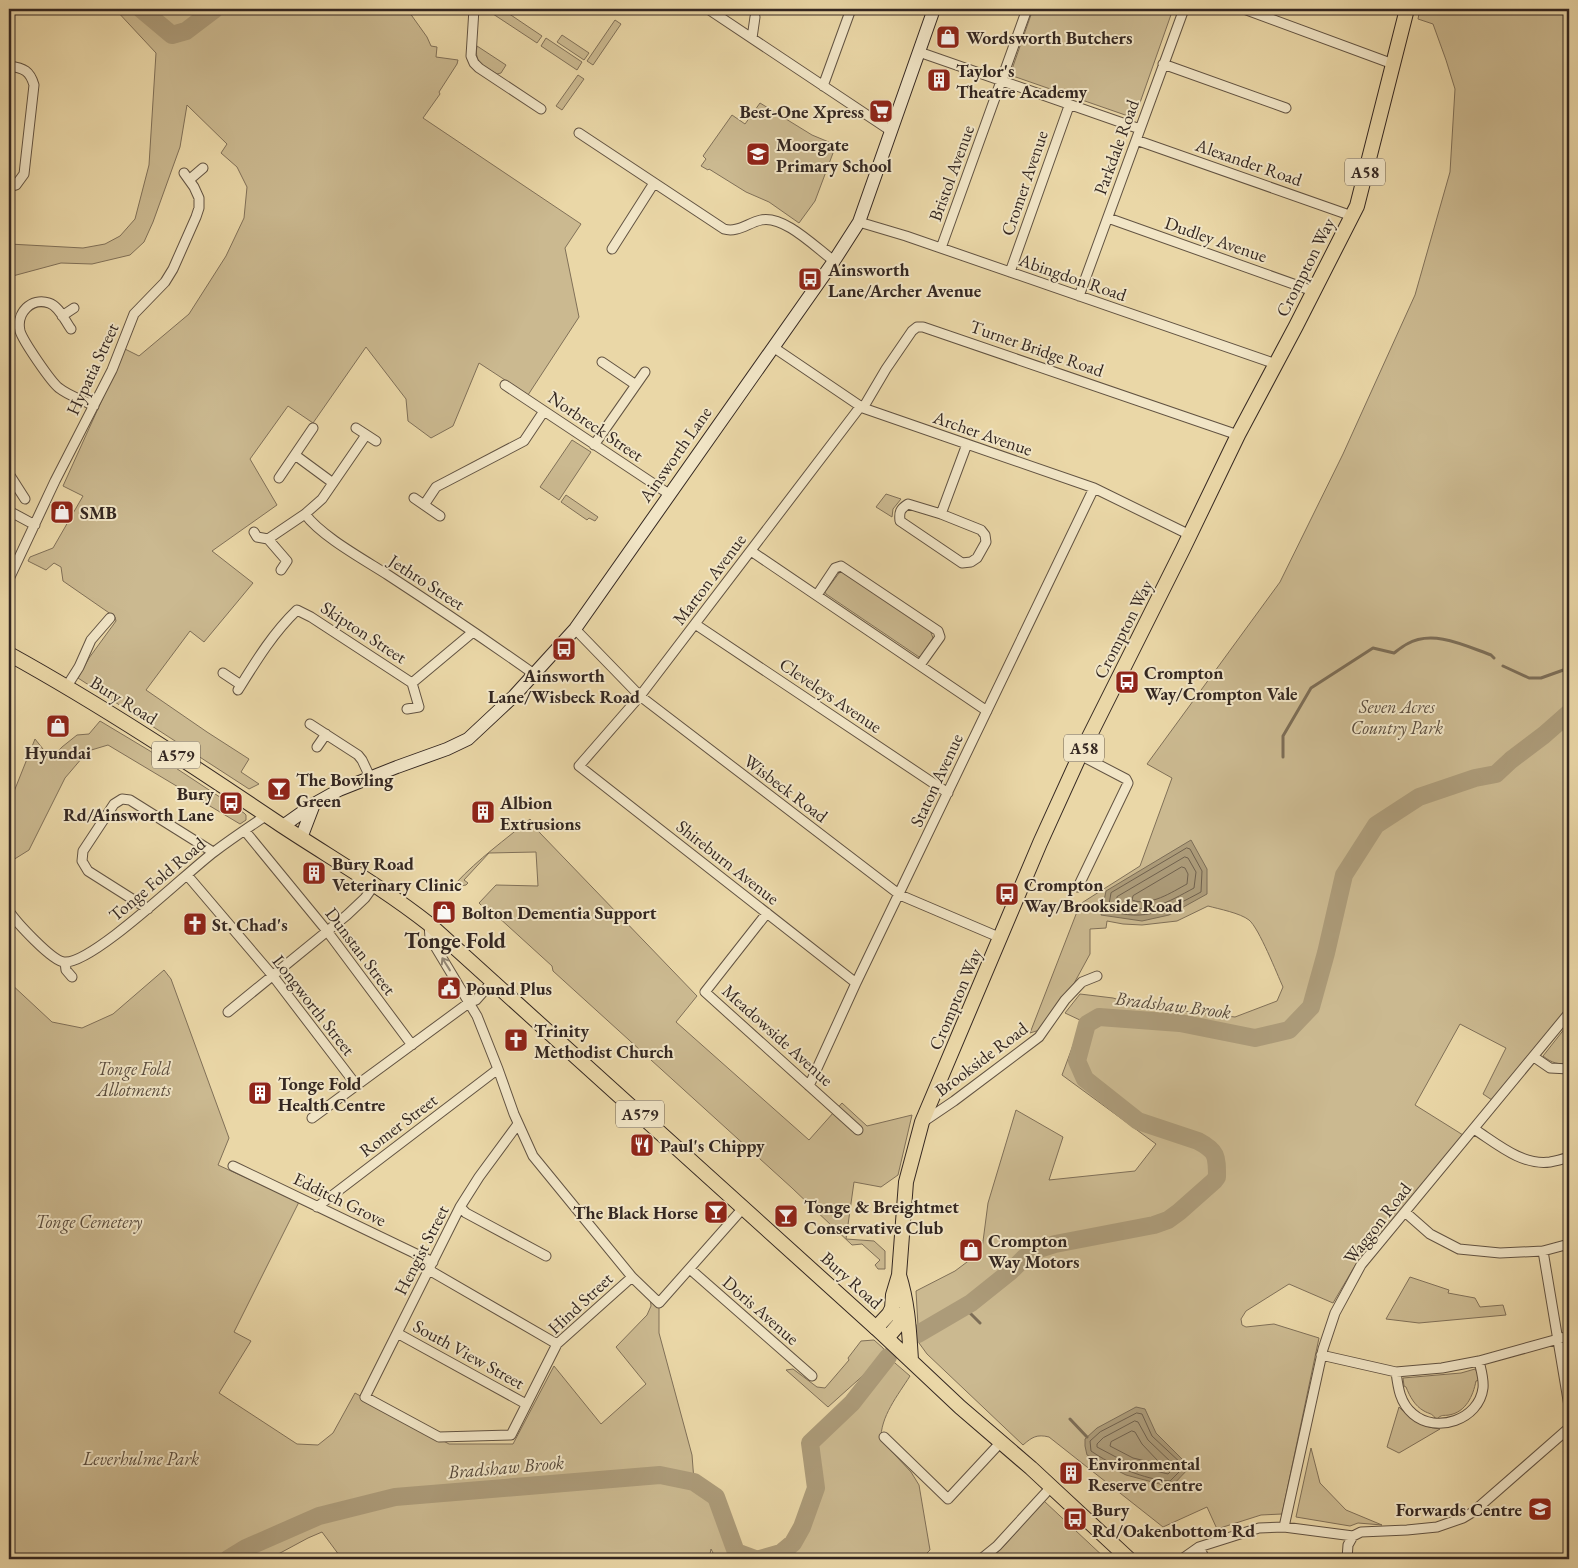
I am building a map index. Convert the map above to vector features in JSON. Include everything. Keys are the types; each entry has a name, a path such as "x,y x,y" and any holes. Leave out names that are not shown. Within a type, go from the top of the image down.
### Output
{"main road":[{"name":"Ainsworth Lane","path":"283,826 314,804 339,790 447,749 468,738 514,696 575,629 834,261 859,222 934,9"},
{"name":"Crompton Way","path":"876,1328 891,1311 899,1275 906,1182 922,1122 1040,843 1080,755 1238,435 1352,216 1407,9"},
{"name":"Bury Road","path":"9,654 67,686 169,750 301,838 375,884 429,924 744,1207 960,1407 1129,1559"},
{"path":"301,838 314,804"},
{"name":"Crompton Way","path":"899,1275 906,1297 906,1310 910,1326 910,1360"},
{"path":"887,1338 899,1324 906,1310"}],"street":[{"path":"474,9 471,56 474,63 541,109"},
{"path":"708,9 891,131"},
{"path":"823,86 851,9"},
{"name":"Bristol Avenue","path":"940,248 1027,9"},
{"name":"Parkdale Road","path":"1079,296 1184,9"},
{"path":"1244,9 1393,64"},
{"path":"752,38 755,17"},
{"path":"919,52 1069,106 1140,129"},
{"path":"1163,64 1286,108"},
{"path":"9,66 21,67 31,75 34,86 24,174 16,185 9,187"},
{"name":"Cromer Avenue","path":"1010,272 1069,106"},
{"path":"579,133 654,183 679,194 724,229 733,230 762,220 778,221 796,232 834,261"},
{"name":"Alexander Road","path":"1136,140 1352,216"},
{"name":"Hypatia Street","path":"9,579 55,481 112,370 134,314 165,282 196,217 199,208 199,198 194,186 186,176 203,168"},
{"path":"612,249 654,183"},
{"name":"Dudley Avenue","path":"1108,218 1313,291"},
{"name":"Abingdon Road","path":"859,222 1276,364"},
{"path":"71,329 57,309 50,303 39,302 30,304 23,311 19,321 20,332 46,374 59,388 94,406"},
{"path":"62,316 74,308"},
{"name":"Turner Bridge Road","path":"862,408 912,331 917,327 923,327 1238,435"},
{"name":"Archer Avenue","path":"773,347 862,408 1094,488 1190,535"},
{"path":"602,362 636,385"},
{"path":"594,445 646,372"},
{"name":"Norbreck Street","path":"505,385 669,494"},
{"name":"Marton Avenue","path":"579,766 640,696 862,408"},
{"path":"424,505 436,487 524,441 544,411"},
{"path":"280,478 313,428"},
{"path":"356,428 376,441"},
{"path":"268,539 322,499 366,435"},
{"path":"941,514 967,444"},
{"path":"295,455 333,482"},
{"path":"9,474 24,499"},
{"name":"Staton Avenue","path":"809,1086 856,983 900,895 986,711 1094,488"},
{"path":"414,498 440,516"},
{"path":"908,504 941,514 981,530 985,535 986,542 977,558 970,562 962,563 900,521 899,514 902,508 908,504"},
{"path":"9,511 35,526"},
{"name":"Jethro Street","path":"304,514 312,524 342,545 534,674"},
{"path":"254,532 257,537 268,539 287,561 281,570"},
{"path":"751,551 986,711"},
{"path":"817,595 835,568 841,566 922,620 938,631 940,637 920,665"},
{"name":"Skipton Street","path":"223,673 240,687 261,652 297,610 311,617 412,683"},
{"path":"67,686 91,640 110,618"},
{"name":"Cleveleys Avenue","path":"695,624 948,793"},
{"name":"Wisbeck Road","path":"575,629 640,696 900,895 1001,938"},
{"path":"407,709 419,707 412,683 473,632"},
{"path":"310,724 358,755 370,777"},
{"path":"318,747 326,734"},
{"path":"1078,887 1128,783 1126,779 1080,755"},
{"name":"Shireburn Avenue","path":"579,766 856,983"},
{"path":"148,909 88,871 82,861 83,851 114,804 122,800 130,800 213,852"},
{"name":"Tonge Fold Road","path":"65,962 75,960 93,951 148,909 213,852 267,815"},
{"name":"Dunstan Street","path":"245,830 327,931 412,1045"},
{"name":"Longworth Street","path":"187,875 273,976 357,1086"},
{"path":"228,1012 359,904 375,884"},
{"path":"9,911 15,920 56,959 65,962 66,970 72,977"},
{"name":"Meadowside Avenue","path":"767,913 705,992 858,1130"},
{"path":"429,924 430,938 470,1002 486,1037 518,1124 533,1156 632,1277 659,1303 744,1207"},
{"name":"Brookside Road","path":"922,1122 954,1101 1039,1037 1065,1000 1076,988 1082,982 1096,976"},
{"path":"312,1118 470,1002 476,1000 493,981"},
{"name":"Waggon Road","path":"1284,1527 1321,1354 1335,1313 1361,1265 1569,1014"},
{"path":"1534,1057 1550,1068 1569,1069"},
{"name":"Romer Street","path":"317,1207 498,1069"},
{"name":"Hengist Street","path":"511,1435 439,1437 365,1397 460,1208 479,1177 518,1124"},
{"path":"1474,1129 1502,1148 1528,1160 1548,1162 1569,1157"},
{"name":"Edditch Grove","path":"233,1166 431,1266 557,1344"},
{"path":"460,1208 546,1256"},
{"path":"1405,1212 1430,1234 1459,1249 1500,1253 1543,1251 1569,1244"},
{"path":"1543,1251 1569,1406"},
{"name":"Doris Avenue","path":"690,1269 812,1376"},
{"name":"Hind Street","path":"511,1435 557,1344 632,1277"},
{"name":"South View Street","path":"397,1333 526,1404"},
{"path":"1321,1354 1396,1372 1442,1368 1479,1361 1569,1336"},
{"path":"1396,1372 1399,1393 1405,1405 1413,1414 1426,1422 1451,1423 1460,1419 1473,1408 1480,1398 1483,1389 1483,1379 1479,1361"},
{"path":"1182,1559 1199,1547 1259,1528 1284,1527 1353,1536 1361,1532 1437,1527 1463,1518 1473,1512 1569,1428"},
{"path":"884,1437 948,1498 1001,1442"},
{"path":"981,1559 997,1546 1051,1487"},
{"path":"1347,1559 1348,1545 1353,1536"},
{"path":"1199,1547 1205,1559"}],"green space":[{"path":"115,9 407,9 427,37 431,46 437,47 436,57 458,60 439,92 440,94 423,118 581,224 565,248 579,317 528,395 479,363 453,426 431,438 408,421 406,399 366,347 313,423 288,406 250,459 277,505 212,551 253,583 204,642 190,631 146,690 249,759 241,772 259,784 249,789 78,678 89,658 116,621 115,617 63,581 61,567 54,563 46,570 28,561 30,557 53,548 83,496 63,486 125,349 139,356 189,314 226,256 244,218 247,187 237,167 221,153 227,144 187,105 180,147 144,242 130,255 92,264 61,263 9,277 9,244 83,248 105,244 120,236 135,219 149,165 156,53"},
{"path":"490,9 502,9 542,36 537,43 490,12"},
{"path":"1033,9 1173,9 1136,114 1131,117 1010,75"},
{"name":"Seven Acres Country Park","path":"1420,9 1569,9 1569,1006 1492,1100 1483,1094 1506,1048 1460,1024 1415,1105 1463,1135 1356,1264 1333,1303 1289,1284 1246,1311 1241,1319 1242,1325 1246,1327 1274,1324 1319,1338 1282,1514 1261,1515 1217,1529 1207,1507 1163,1527 1049,1437 1035,1437 1023,1445 927,1354 919,1343 916,1291 955,1271 982,1249 988,1203 1016,1110 1063,1137 1049,1180 1135,1171 1156,1144 1062,1075 1082,1021 1065,1013 1080,994 1113,998 1140,1006 1235,1017 1277,1001 1283,987 1258,932 1249,920 1240,915 1208,906 1177,921 1142,925 1107,921 1106,928 1090,929 1090,954 1065,1000 1046,1028 1030,1033 1080,904 1140,866 1172,778 1147,764 1280,582 1343,454 1415,295 1450,172 1455,89 1433,24 1418,19"},
{"path":"615,20 621,24 593,65 587,61"},
{"path":"562,35 589,53 584,60 557,42"},
{"path":"546,38 582,62 577,70 541,46"},
{"path":"477,46 506,65 501,73 497,74 481,64 477,57"},
{"path":"578,75 584,79 562,110 556,106"},
{"path":"760,103 812,135 836,145 815,201 799,223 769,202 746,192 701,166 706,159 703,156 732,115 745,124"},
{"path":"572,440 591,452 559,500 540,487"},
{"path":"886,494 901,499 893,509 892,517 876,507"},
{"path":"566,495 598,517 595,521 589,518 587,520 561,502"},
{"path":"841,572 844,572 930,630 933,638 921,656 919,657 826,594 825,592"},
{"path":"100,721 150,751 244,813 246,820 240,824 108,745 88,751 65,778 29,850 13,860 9,855 9,804 35,739 51,759 77,735 89,734"},
{"path":"530,819 540,833 697,996 676,1022 809,1140 842,1103 867,1126 912,1115 898,1175 881,1187 854,1182 846,1239 874,1241 885,1251 885,1269 878,1269 875,1265 880,1260 862,1244 852,1245 553,971 552,966 486,906 484,908 479,903 496,885 538,886 536,852 489,853 464,880 468,883 466,885 460,886 456,883 482,858"},
{"name":"Leverhulme Park","path":"164,970 171,979 229,1138 218,1165 299,1202 234,1332 251,1341 219,1393 297,1444 318,1445 333,1433 355,1393 449,1444 513,1444 554,1366 601,1424 646,1384 616,1347 647,1315 651,1306 650,1295 659,1303 659,1333 692,1455 694,1481 716,1497 736,1552 755,1559 716,1559 711,1549 709,1559 342,1559 322,1532 269,1559 9,1559 9,982 52,1022 82,1028 113,1014"},
{"path":"1569,1023 1569,1063 1558,1064 1552,1062 1543,1056"},
{"path":"1410,1277 1449,1290 1448,1293 1475,1298 1480,1307 1503,1305 1506,1315 1419,1323 1386,1319"},
{"path":"874,1340 887,1354 828,1407 786,1370 793,1369 817,1387 825,1388 849,1360 848,1358 861,1341"},
{"path":"888,1357 910,1376 895,1399 883,1423 881,1440 911,1472 919,1485 930,1550 919,1559 760,1559 781,1553 793,1543 802,1527 816,1488 810,1443 852,1403"},
{"path":"1475,1369 1479,1380 1476,1381 1468,1402 1460,1411 1441,1416 1437,1419 1432,1414 1418,1407 1404,1386 1403,1378 1461,1373"},
{"path":"1399,1407 1417,1422 1428,1427 1440,1429 1399,1453 1387,1447"},
{"path":"1311,1448 1320,1483 1346,1510 1382,1525 1358,1523 1350,1526 1296,1517"},
{"path":"1044,1501 1106,1559 989,1559 1003,1547"}],"water":[{"path":"1191,840 1207,869 1207,894 1169,915 1142,921 1101,915 1106,891"},
{"path":"1136,1407 1145,1409 1156,1433 1190,1467 1171,1487 1126,1475 1087,1455 1085,1439 1097,1428"}],"waterway":[{"path":"141,9 172,35 186,31 215,9"},
{"path":"1283,757 1283,736 1311,688 1373,648 1394,653 1405,645 1428,638 1449,640 1491,655 1494,658"},
{"path":"1503,666 1529,678 1541,678 1569,668"},
{"name":"Bradshaw Brook","path":"918,1334 971,1303 1036,1250 1055,1244 1154,1225 1168,1220 1217,1177 1215,1155 1209,1148 1198,1141 1138,1121 1085,1079 1077,1061 1087,1024 1099,1017 1180,1023 1255,1038 1289,1030 1311,1007 1344,875 1376,825 1419,797 1475,778 1496,774 1569,713"},
{"path":"964,1307 980,1323"},
{"name":"Bradshaw Brook","path":"760,1559 781,1553 793,1543 802,1527 816,1488 810,1443 852,1403 888,1357"},
{"path":"1070,1419 1087,1437"},
{"name":"Bradshaw Brook","path":"228,1559 246,1548 319,1516 395,1497 660,1475 694,1482 716,1497 736,1552 755,1559"}],"place":[{"name":"Wordsworth Butchers","path":"948,37"},
{"name":"Taylor's Theatre Academy","path":"939,80"},
{"name":"Best-One Xpress","path":"881,111"},
{"name":"Moorgate Primary School","path":"758,154"},
{"name":"Ainsworth Lane/Archer Avenue","path":"810,279"},
{"name":"SMB","path":"62,512"},
{"name":"Ainsworth Lane/Wisbeck Road","path":"564,649"},
{"name":"Crompton Way/Crompton Vale","path":"1127,682"},
{"name":"Hyundai","path":"58,726"},
{"name":"The Bowling Green","path":"279,789"},
{"name":"Bury Rd/Ainsworth Lane","path":"231,803"},
{"name":"Albion Extrusions","path":"483,812"},
{"name":"Bury Road Veterinary Clinic","path":"314,873"},
{"name":"Crompton Way/Brookside Road","path":"1007,894"},
{"name":"Bolton Dementia Support","path":"444,912"},
{"name":"St. Chad's","path":"195,924"},
{"name":"Pound Plus","path":"449,988"},
{"name":"Trinity Methodist Church","path":"516,1040"},
{"name":"Tonge Fold Health Centre","path":"260,1093"},
{"name":"Paul's Chippy","path":"642,1145"},
{"name":"The Black Horse","path":"716,1212"},
{"name":"Tonge & Breightmet Conservative Club","path":"786,1216"},
{"name":"Crompton Way Motors","path":"971,1250"},
{"name":"Environmental Reserve Centre","path":"1071,1473"},
{"name":"Forwards Centre","path":"1540,1509"},
{"name":"Bury Rd/Oakenbottom Rd","path":"1075,1519"}],"district":[{"name":"Tonge Fold","path":"455,940"}],"park label":[{"name":"Tonge Fold Allotments","path":"134,1078"},
{"name":"Tonge Cemetery","path":"89,1221"}]}
